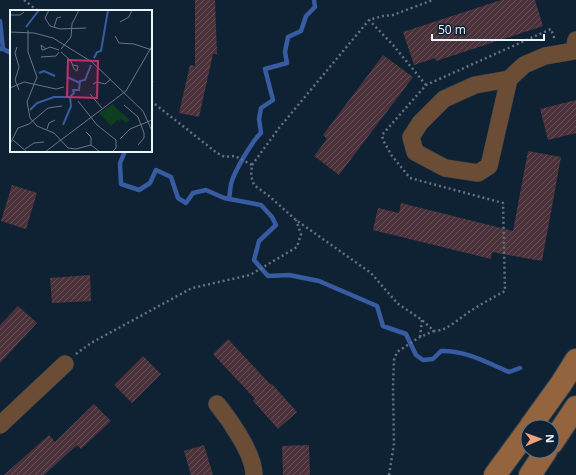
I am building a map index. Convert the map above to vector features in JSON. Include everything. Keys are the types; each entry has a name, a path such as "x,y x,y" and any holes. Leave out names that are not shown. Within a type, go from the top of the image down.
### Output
{"main road":[{"path":"536,419 576,360"},
{"path":"560,431 576,407"},
{"path":"495,475 520,441"},
{"path":"530,475 541,459"}],"street":[{"path":"509,79 488,166 478,173 445,168 415,152 411,137 420,123 444,99 476,85 509,79 524,65 545,56 574,51 576,40"},
{"path":"0,425 65,364"},
{"path":"217,404 231,421 254,468 254,475"}],"path":[{"path":"24,0 37,10"},
{"path":"433,0 393,15 370,20 279,128 252,165 251,176 254,185 296,220 371,274 396,303 422,320 434,331"},
{"path":"370,20 426,85"},
{"path":"389,475 394,444 393,387 394,360 397,352 420,337 447,327 470,311 505,291 504,203 410,178 392,156 383,140 382,135 426,85 551,29 561,53"},
{"path":"152,102 217,153 225,157 235,156 252,165"},
{"path":"65,364 91,343 192,288 250,275 297,247 301,234 296,220"},
{"path":"420,337 422,320"}],"building":[{"path":"195,0 215,0 217,54 213,54 199,117 179,113 190,65 195,66"},
{"path":"501,0 535,0 543,26 436,61 435,58 414,65 403,32"},
{"path":"383,55 413,77 339,175 314,156 327,139 323,135"},
{"path":"576,100 576,133 548,140 540,109"},
{"path":"528,151 561,157 542,261 492,252 491,259 373,230 378,208 399,213 401,203 513,231"},
{"path":"12,185 37,193 26,229 1,221"},
{"path":"90,275 91,301 52,303 50,278"},
{"path":"18,306 37,323 0,363 0,325"},
{"path":"228,339 297,412 278,429 253,401 255,399 213,354"},
{"path":"143,356 161,374 132,403 114,385"},
{"path":"94,404 111,421 81,449 77,445 44,475 4,475 49,435 55,442"},
{"path":"204,445 213,475 191,475 184,451"},
{"path":"309,445 310,475 283,475 282,446"}],"waterway":[{"path":"229,199 231,184 239,165 248,149 261,133 259,119 261,108 273,100 265,69 287,63 285,52 288,37 301,31 306,16 315,7 314,0"},
{"path":"0,21 3,49"},
{"path":"0,49 10,52"},
{"path":"125,152 120,163 121,184 139,190 150,183 156,170 171,177 178,198 186,203 193,193 206,190 224,198 261,205 272,217 276,225 259,241 254,260 268,276 289,275 319,281 377,306 383,326 406,334 416,355 423,360 433,359 441,351 450,351 468,355 509,372 520,368"}]}
